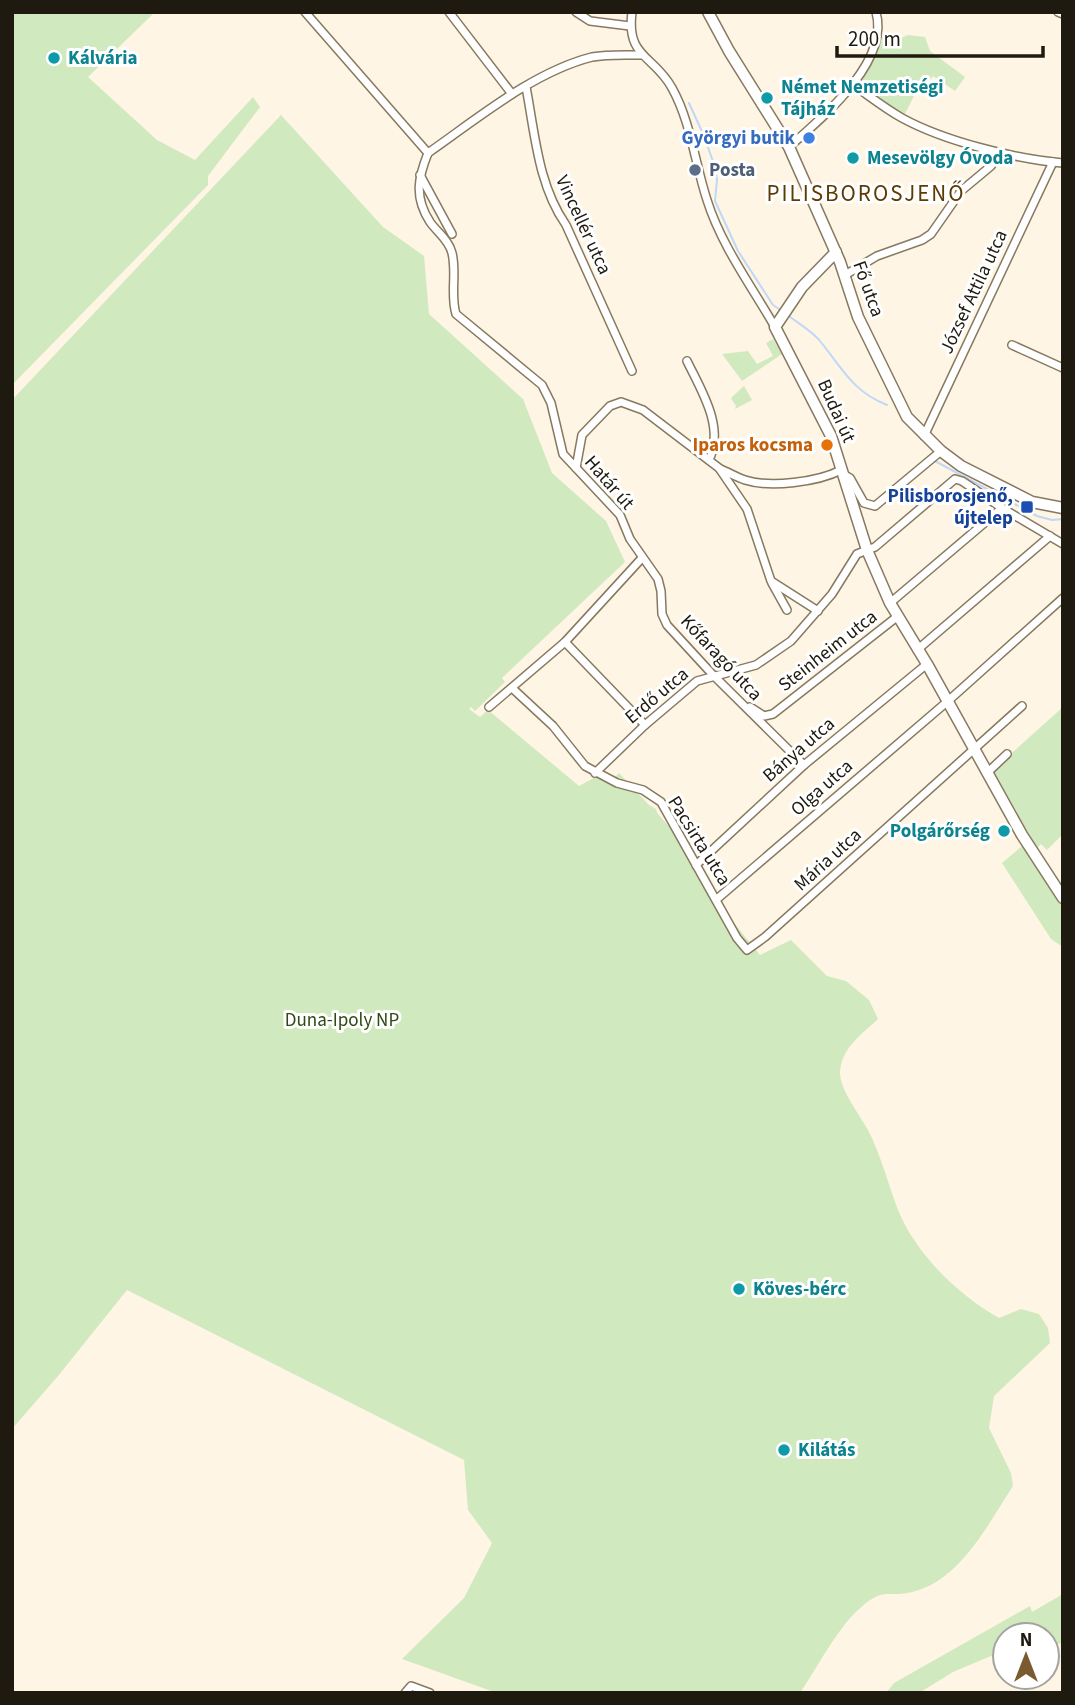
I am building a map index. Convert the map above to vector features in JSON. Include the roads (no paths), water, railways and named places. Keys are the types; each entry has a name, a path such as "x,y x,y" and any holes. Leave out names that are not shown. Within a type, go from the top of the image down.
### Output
{"street":[{"path":"305,12 428,153"},
{"path":"449,12 512,94"},
{"path":"576,12 590,21 630,26"},
{"name":"Budai út","path":"632,12 632,37 641,55 663,74 673,90 690,138 706,199 718,227 775,327 831,436 867,550 890,603 1017,825 1063,898"},
{"name":"Fő utca","path":"708,12 789,147 836,252 858,317 901,408 924,436 961,466 1032,502 1063,508"},
{"path":"789,147 852,84 868,61 878,35 876,12"},
{"path":"452,233 420,174 428,153 512,94 569,65 593,57 641,55"},
{"path":"852,84 912,122 1000,153 1063,163"},
{"name":"Vincellér utca","path":"526,87 543,181 555,210 566,225 632,371"},
{"path":"845,275 877,256 922,240 931,234 961,191 991,166 1000,153"},
{"name":"József Attila utca","path":"924,436 1053,162"},
{"name":"Határ út","path":"420,174 418,188 421,203 452,253 456,314 542,386 551,403 562,453 619,512 630,540 642,558"},
{"path":"775,327 802,287 836,252"},
{"path":"1012,345 1063,368"},
{"path":"687,360 713,420 713,450 709,460"},
{"path":"576,468 582,435 610,406 621,402 643,410 719,468 736,489 747,509 771,581 787,610"},
{"path":"719,468 747,481 785,483 815,480 842,472 850,478 864,503 875,506 941,451"},
{"name":"Erdő utca","path":"595,773 695,682 755,665 791,640 832,594 857,554 875,547 955,479 1002,508"},
{"path":"890,603 1002,508 1063,544"},
{"path":"918,650 1050,536"},
{"path":"489,707 565,642 642,558"},
{"name":"Kőfaragó utca","path":"642,558 660,585 661,611 666,623 713,675 804,765"},
{"path":"771,581 818,611"},
{"name":"Olga utca","path":"717,899 948,701 1063,598"},
{"name":"Steinheim utca","path":"740,702 764,716 773,714 898,616"},
{"path":"565,642 645,726"},
{"name":"Bánya utca","path":"696,865 804,765 927,664"},
{"name":"Pacsirta utca","path":"512,688 553,726 584,766 617,783 643,790 661,802 737,938 747,950"},
{"name":"Mária utca","path":"747,950 775,928 1022,706"},
{"path":"987,773 1007,754"},
{"path":"405,1693 411,1686 430,1693"}],"waterway":[{"path":"689,103 715,167 715,201 738,251 773,305 782,311"},
{"path":"789,316 817,337 856,386 887,405"},
{"path":"935,461 1037,516 1052,520 1063,519"}],"place":[{"name":"Kálvária","path":"54,58"},
{"name":"Német Nemzetiségi Tájház","path":"767,98"},
{"name":"Györgyi butik","path":"809,138"},
{"name":"Mesevölgy Óvoda","path":"853,158"},
{"name":"Posta","path":"695,170"},
{"name":"Iparos kocsma","path":"827,445"},
{"name":"Pilisborosjenő, újtelep","path":"1027,507"},
{"name":"Polgárőrség","path":"1004,831"},
{"name":"Köves-bérc","path":"739,1289"},
{"name":"Kilátás","path":"784,1450"}],"district":[{"name":"PILISBOROSJENŐ","path":"866,193"}],"park label":[{"name":"Duna-Ipoly NP","path":"342,1020"}]}
